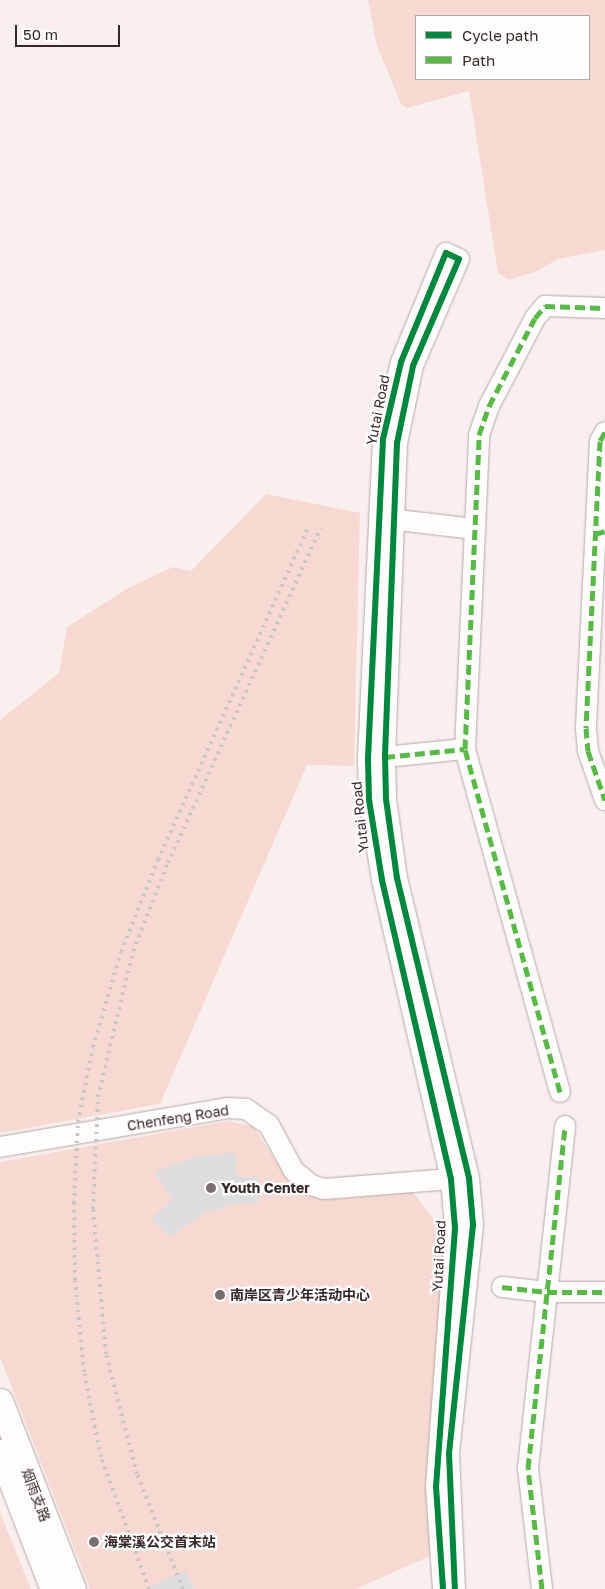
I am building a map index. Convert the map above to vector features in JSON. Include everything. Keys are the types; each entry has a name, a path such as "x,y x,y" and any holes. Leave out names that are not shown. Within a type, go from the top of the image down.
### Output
{"main road":[{"name":"烟雨支路","path":"0,1401 73,1589"},
{"name":"烟雨支路","path":"0,1452 53,1589"}],"street":[{"name":"Yutai Road","path":"443,1589 436,1487 460,1178 397,878 386,800 387,519 383,439 393,388 452,256"},
{"path":"560,1092 465,749 480,435 489,406 535,318 545,306 605,308"},
{"path":"605,432 600,441 600,533 586,728 588,751 605,800"},
{"name":"Yutai Road","path":"387,519 368,758 369,800 382,880 473,1226 449,1454 455,1589"},
{"path":"387,519 475,529"},
{"path":"385,757 465,749"},
{"name":"Chenfeng Road","path":"0,1147 229,1108 246,1109 269,1125 294,1171 311,1185 324,1189 460,1178"},
{"path":"542,1589 528,1468 565,1126"},
{"path":"502,1287 547,1292 605,1292"}],"shaded area":[{"path":"368,0 605,0 605,250 558,259 537,271 509,280 498,273 469,91 407,108 401,104 377,46"},
{"path":"266,494 360,513 354,766 307,765 160,1104 0,1133 0,720 59,673 67,627 130,587 173,567 191,571"},
{"name":"南岸区青少年活动中心","path":"228,1121 253,1126 293,1187 303,1193 330,1200 413,1192 445,1234 428,1452 430,1556 356,1589 90,1589 0,1357 0,1162"},
{"path":"0,1512 31,1589 0,1589"}],"building":[{"name":"Youth Center","path":"234,1152 238,1177 259,1176 258,1203 235,1204 205,1213 170,1237 151,1219 172,1200 154,1172 190,1158"},
{"path":"186,1570 194,1589 144,1589"}],"railway":[{"path":"149,1589 101,1457 84,1372 75,1280 74,1203 78,1122 93,1047 121,952 158,860 309,526"},
{"path":"183,1589 137,1474 106,1354 93,1209 98,1097 133,951 168,863 321,528"}],"marked path":[{"path":"560,1092 465,749 479,435 489,406 535,318 545,306 605,308"},
{"path":"605,432 600,441 586,728 588,751 605,800"},
{"path":"595,534 605,531"},
{"path":"385,757 465,749"},
{"path":"542,1589 528,1468 565,1126"},
{"path":"502,1287 547,1292 605,1292"}],"cycle path":[{"path":"443,1589 436,1487 455,1228 451,1179 382,880 369,800 368,758 383,439 401,362 446,253 459,259 413,366 397,443 385,757 386,799 397,878 469,1178 473,1225 449,1454 455,1589"}],"place":[{"name":"Youth Center","path":"211,1188"},
{"name":"南岸区青少年活动中心","path":"220,1295"},
{"name":"海棠溪公交首末站","path":"94,1542"}]}
